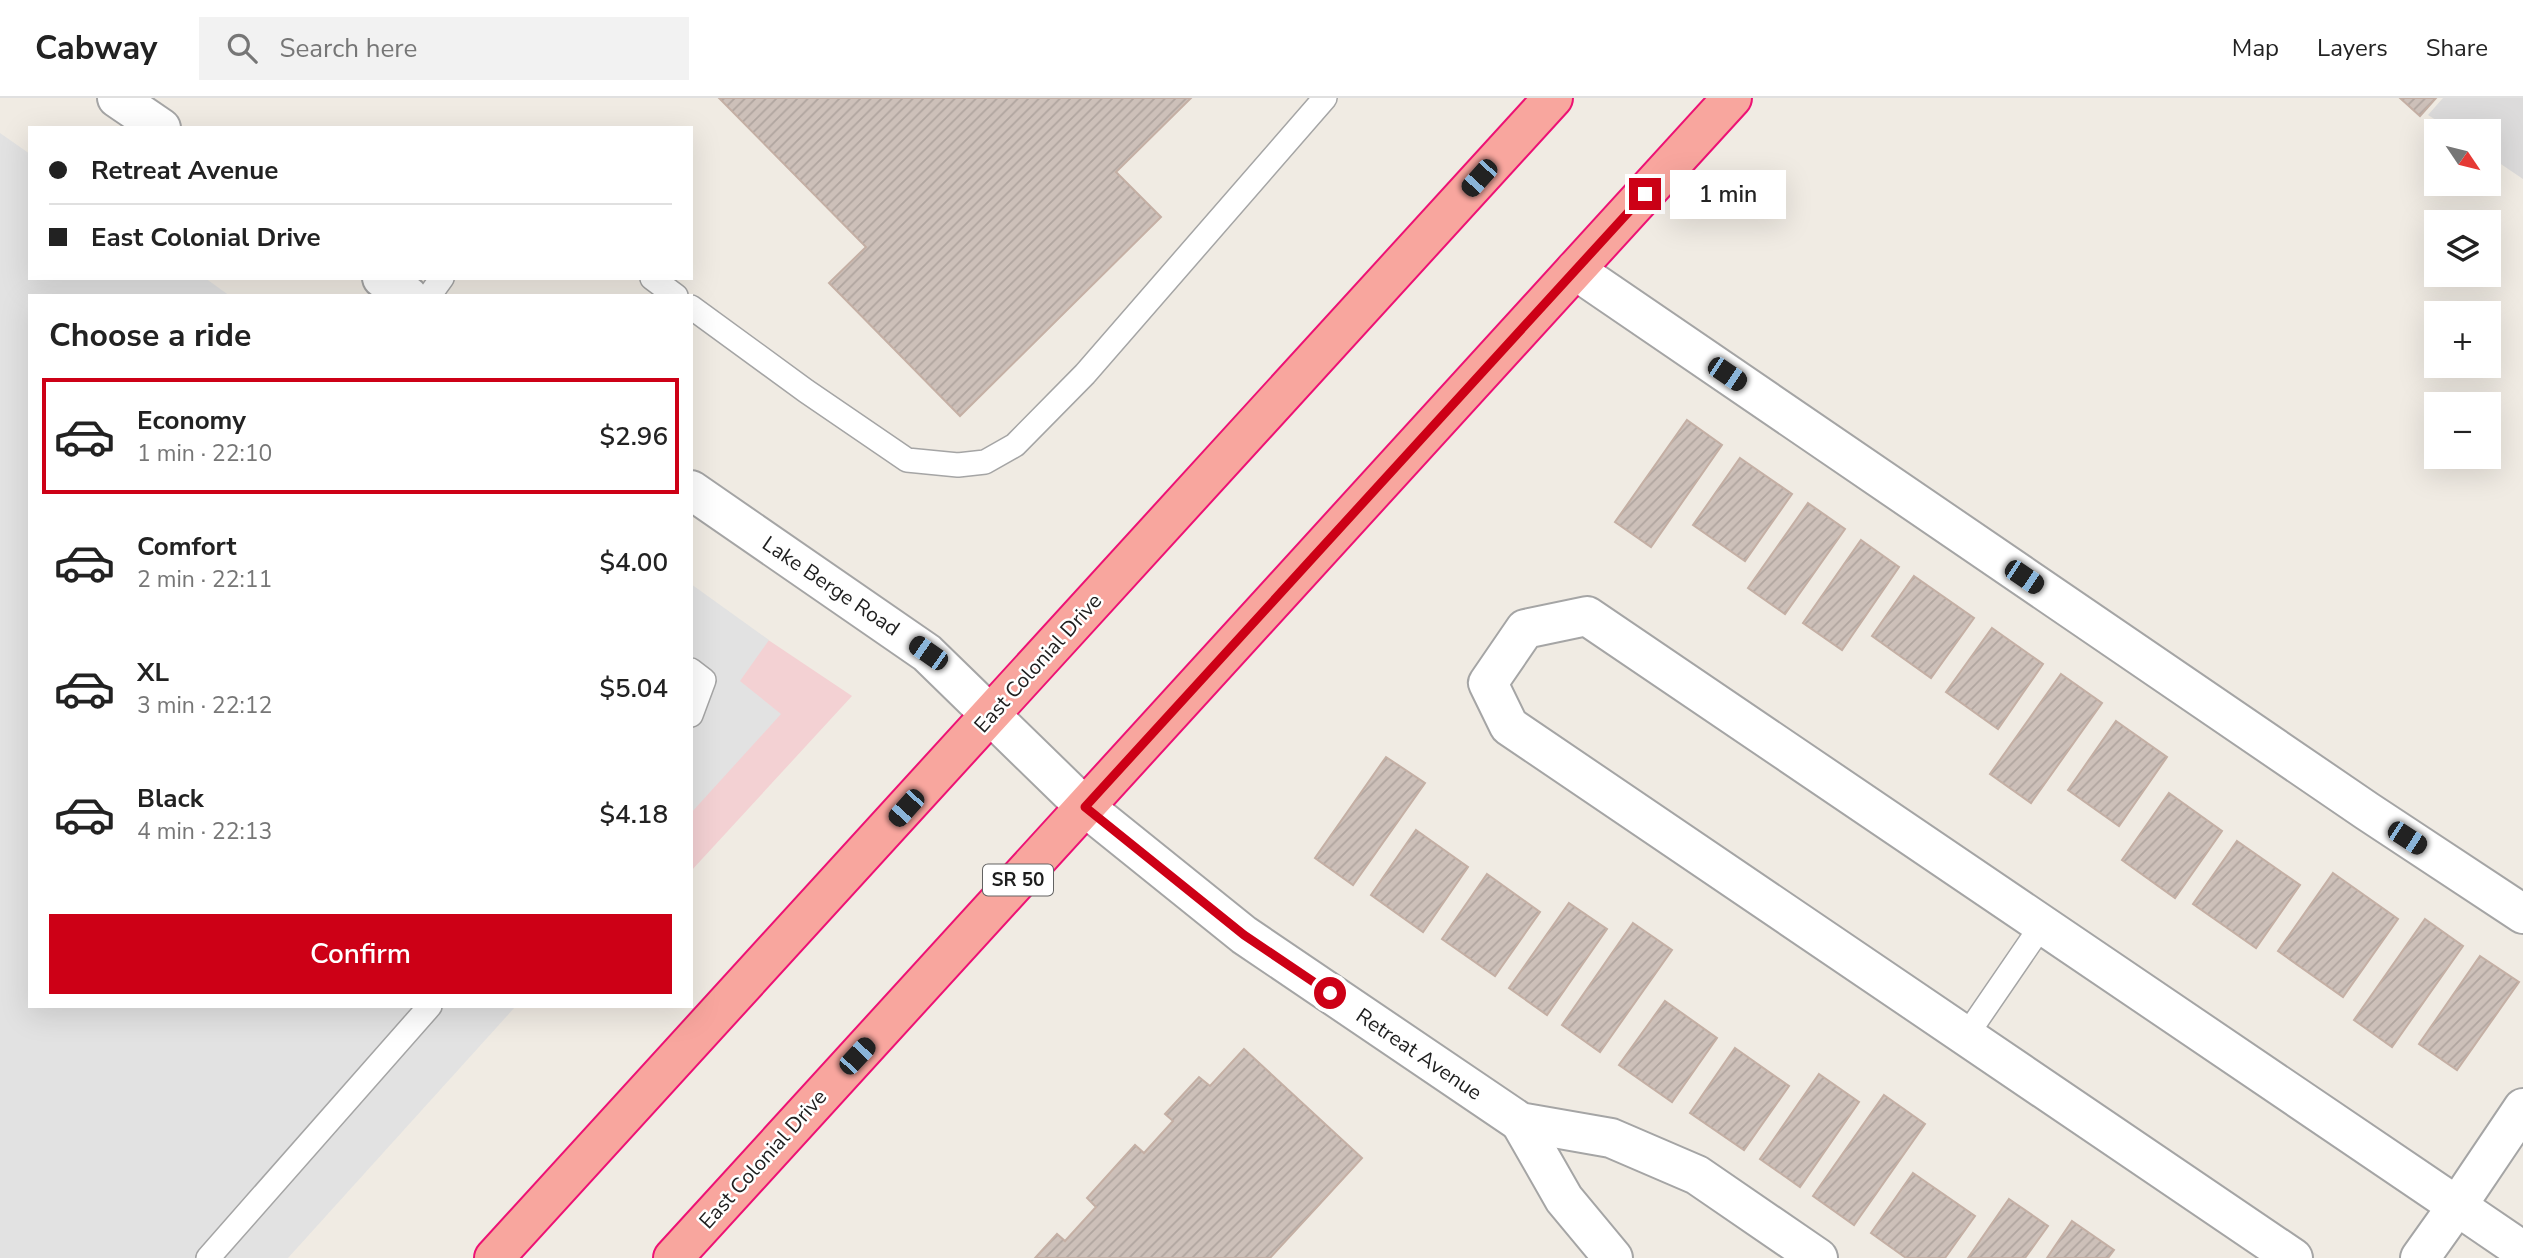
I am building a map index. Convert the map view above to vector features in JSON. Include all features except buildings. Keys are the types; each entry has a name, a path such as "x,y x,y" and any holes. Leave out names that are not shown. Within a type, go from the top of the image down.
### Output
{"highway":[{"name":"East Colonial Drive","path":"494,1258 1553,98"},
{"name":"East Colonial Drive","path":"673,1258 1732,98"}],"street":[{"path":"117,98 158,126"},
{"path":"1575,270 2356,804 2523,914"},
{"path":"385,280 405,294"},
{"name":"Lake Berge Road","path":"693,491 928,653 1085,807"},
{"path":"2293,1258 1509,726 1488,683 1525,629 1587,615 2523,1251"},
{"name":"Retreat Avenue","path":"1085,807 1244,935 1520,1122 1611,1138 1697,1175 1818,1258"},
{"path":"2420,1258 2523,1108"},
{"name":"Retreat Avenue","path":"1520,1122 1564,1199 1614,1258"}],"lane":[{"path":"693,308 907,460 958,465 985,462 1015,445 1085,374 1325,98"},
{"path":"655,280 673,294"},
{"path":"693,672 704,680 693,710"},
{"path":"1966,1036 2042,925"},
{"path":"208,1258 428,1008"}],"shaded area":[{"path":"2443,98 2523,98 2523,179 2501,164 2501,119 2434,119 2428,115"},
{"path":"0,133 28,153 28,280 208,280 227,294 28,294 28,1008 514,1008 288,1258 0,1258"},
{"path":"693,585 769,640 740,681 781,714 693,811"},
{"path":"693,589 852,696 693,869"}],"route":[{"path":"1330,993 1244,935 1085,807 1645,194"}]}
